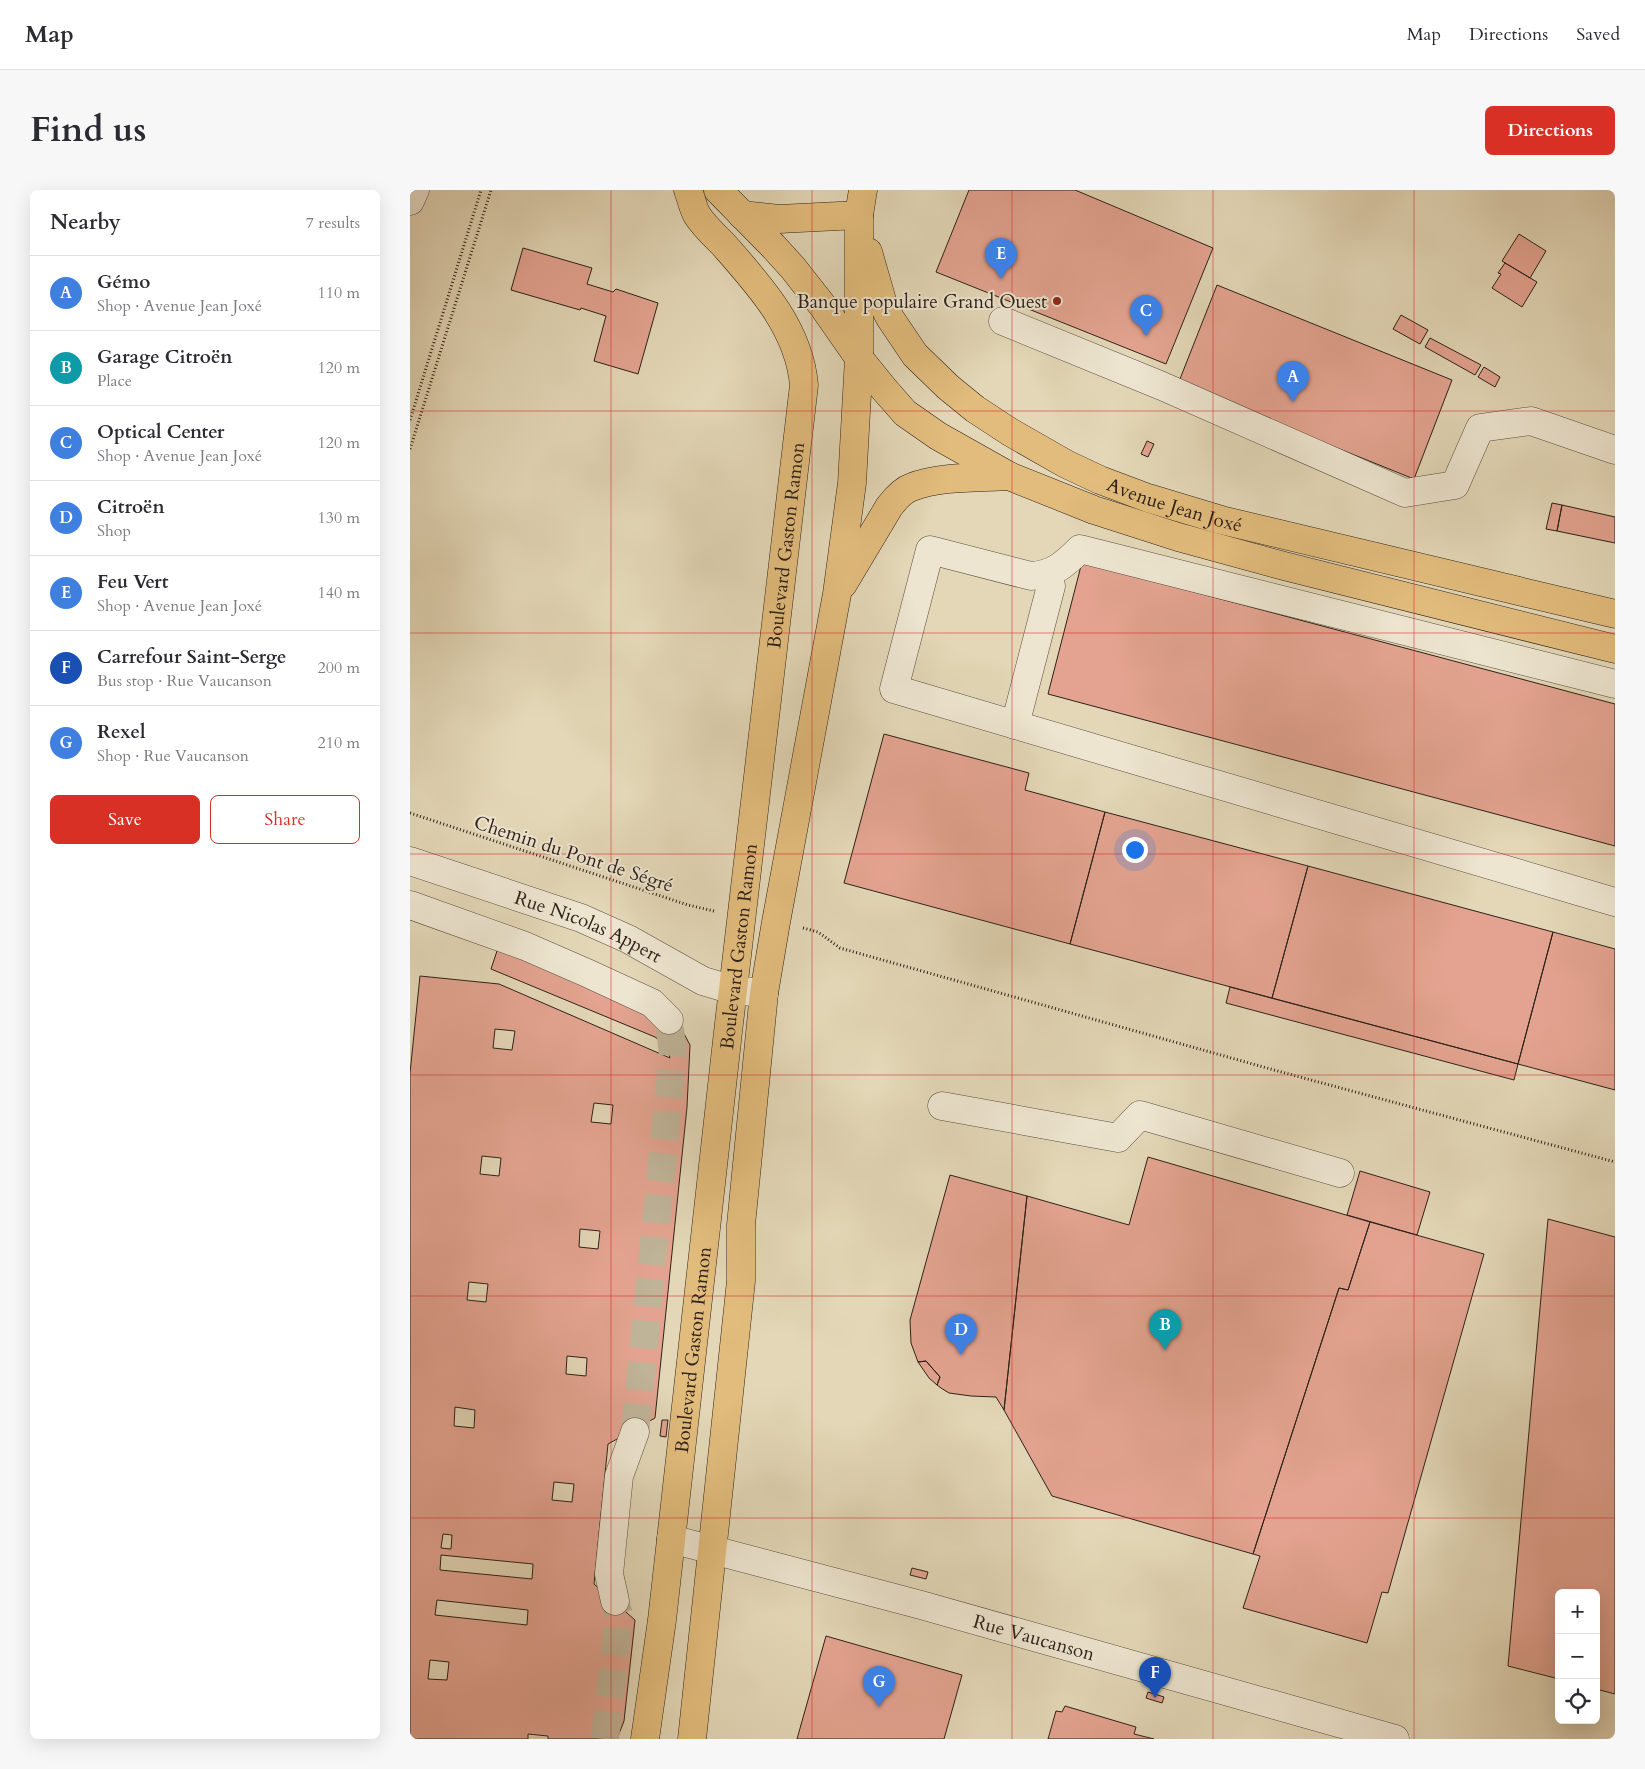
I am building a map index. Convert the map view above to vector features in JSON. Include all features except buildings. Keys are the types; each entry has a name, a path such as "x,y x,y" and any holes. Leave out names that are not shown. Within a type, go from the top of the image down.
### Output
{"main road":[{"name":"Boulevard Gaston Ramon","path":"645,1739 662,1620 804,385 801,363 796,348 780,317 761,288 692,202 673,190"},
{"name":"Avenue Jean Joxé","path":"718,190 792,268 822,305 859,358 905,412 938,436 1008,476 1094,510 1178,537 1284,566 1615,649"},
{"name":"Boulevard Gaston Ramon","path":"692,1739 741,1282 741,1225 764,993 837,594 852,483 859,358 858,198"},
{"name":"Avenue Jean Joxé","path":"858,198 883,304 890,318 915,354 948,387 975,408 1010,432 1066,464 1100,480 1148,498 1222,520 1615,614"},
{"path":"742,215 779,219 858,198"},
{"path":"837,594 889,507 896,498 911,487 934,481 1008,476"}],"street":[{"path":"410,201 415,190"},
{"path":"1003,321 1162,386 1405,493 1455,485 1480,428 1532,421 1615,449"},
{"path":"1615,684 1080,549 1064,566 1040,576 1021,574 930,550 894,689 1615,902"},
{"path":"1015,725 1050,586 1048,574"},
{"name":"Rue Nicolas Appert","path":"410,861 580,918 628,938 703,981 733,990 764,993"},
{"path":"410,905 525,946 587,973 652,1003 669,1020"},
{"path":"942,1106 1118,1138 1140,1115 1340,1172"},
{"path":"615,1601 609,1574 619,1476 635,1432"},
{"name":"Rue Vaucanson","path":"671,1539 921,1605 1395,1739"}],"path":[{"path":"410,420 481,190"},
{"path":"410,449 491,190"},
{"name":"Chemin du Pont de Ségré","path":"410,813 679,902 716,912"},
{"path":"797,926 818,932 840,948 1274,1070 1615,1162"}],"tunnel":[{"path":"635,1432 673,1054 669,1020"},
{"path":"605,1739 619,1615 615,1601"}],"place":[{"name":"Feu Vert","path":"1001,279"},
{"name":"Banque populaire Grand Ouest","path":"1057,301"},
{"name":"Optical Center","path":"1146,336"},
{"name":"Gémo","path":"1293,402"},
{"name":"Garage Citroën","path":"1165,1350"},
{"name":"Citroën","path":"961,1355"},
{"name":"Carrefour Saint-Serge","path":"1155,1698"},
{"name":"Rexel","path":"879,1707"}]}
